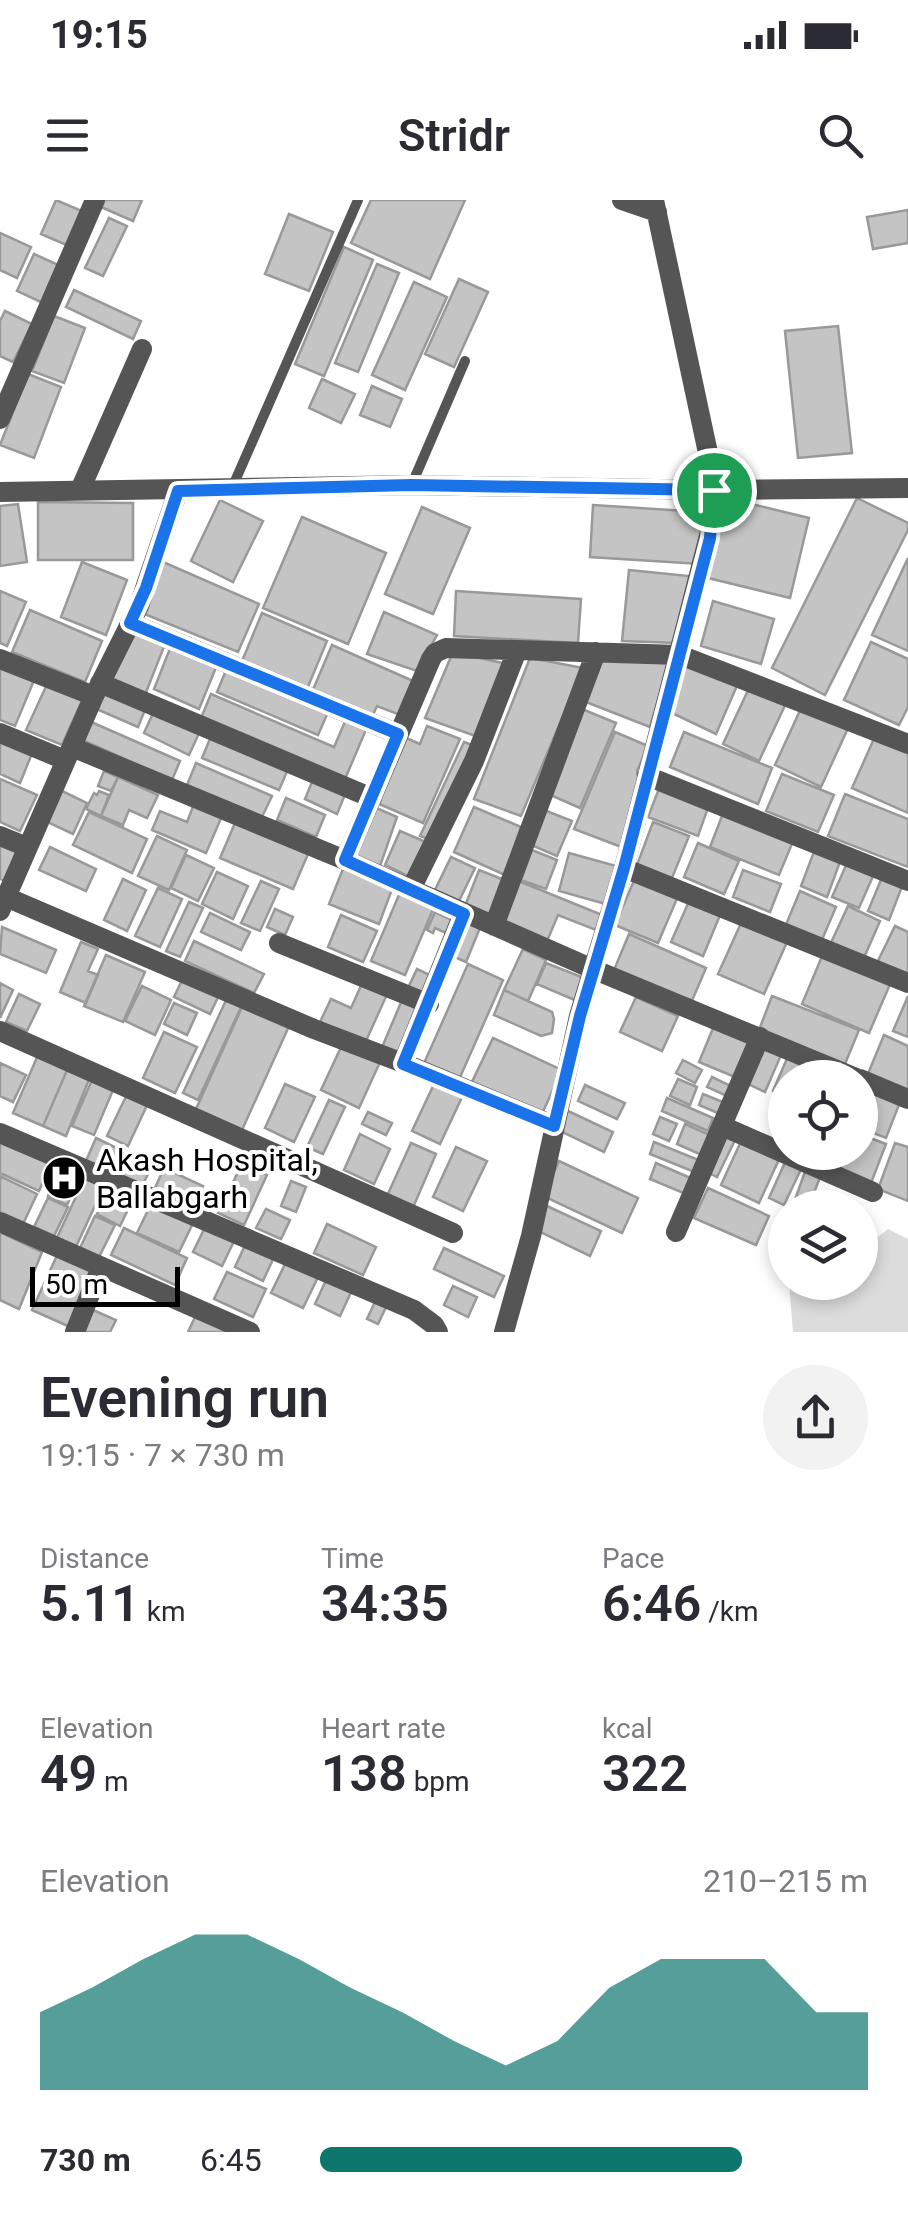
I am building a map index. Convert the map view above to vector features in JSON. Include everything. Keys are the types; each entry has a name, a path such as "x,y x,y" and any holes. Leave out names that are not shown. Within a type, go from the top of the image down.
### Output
{"street":[{"path":"0,419 96,200"},
{"path":"504,1332 523,1268 576,1032 624,868 710,538 714,490 655,206 622,200"},
{"path":"80,490 142,348"},
{"path":"0,492 411,485 714,490 908,488"},
{"path":"178,491 146,588 3,904 554,1126"},
{"path":"130,623 398,734"},
{"path":"345,860 430,658 439,650 680,655 717,666 908,744"},
{"path":"411,889 474,761 516,652"},
{"path":"494,926 596,652"},
{"path":"0,659 97,690 372,798"},
{"path":"0,733 69,753 345,860 595,970 815,1060"},
{"path":"648,776 908,882"},
{"path":"0,836 27,847"},
{"path":"624,868 908,983"},
{"path":"403,1064 464,914"},
{"path":"279,942 429,1004"},
{"path":"0,1031 453,1233"},
{"path":"676,1232 760,1037"},
{"path":"878,1087 908,1100"},
{"path":"722,1126 868,1190"},
{"path":"0,1133 414,1310 438,1332"},
{"path":"0,1222 250,1332"},
{"path":"74,1332 101,1266"}],"lane":[{"path":"232,489 358,200"},
{"path":"411,485 464,361"}],"shaded area":[{"path":"888,1229 908,1239 908,1332 793,1332 790,1300 878,1300 878,1237"}],"building":[{"path":"56,200 84,212 69,246 41,234"},
{"path":"104,200 142,200 133,221 101,207"},
{"path":"371,200 465,200 430,279 351,243"},
{"path":"908,210 908,243 873,249 867,217"},
{"path":"289,214 333,232 309,291 265,274"},
{"path":"109,218 127,226 103,276 85,268"},
{"path":"0,233 31,247 17,278 0,270"},
{"path":"344,247 373,260 324,376 295,364"},
{"path":"34,254 63,267 45,304 17,291"},
{"path":"377,264 399,273 358,372 335,363"},
{"path":"459,279 488,292 454,367 425,354"},
{"path":"414,282 447,297 405,390 372,375"},
{"path":"74,290 141,321 133,339 66,307"},
{"path":"5,311 32,324 13,362 0,356 0,321"},
{"path":"54,316 85,328 64,383 32,371"},
{"path":"838,326 852,453 798,458 785,331"},
{"path":"28,374 61,387 34,458 0,445"},
{"path":"322,379 355,394 341,423 309,408"},
{"path":"372,386 402,399 390,427 360,415"},
{"path":"727,498 809,518 790,598 708,578"},
{"path":"857,498 908,523 908,530 825,695 772,668"},
{"path":"220,500 263,521 233,582 191,561"},
{"path":"38,502 133,503 133,560 38,560"},
{"path":"18,504 27,562 0,566 0,506"},
{"path":"593,505 702,512 700,564 590,557"},
{"path":"422,507 470,528 433,614 385,594"},
{"path":"302,517 386,553 348,644 263,608"},
{"path":"908,558 908,651 872,635"},
{"path":"82,562 127,580 106,635 61,617"},
{"path":"163,562 259,604 238,652 142,613"},
{"path":"629,570 689,576 677,643 622,641"},
{"path":"0,591 26,602 7,646 0,643"},
{"path":"456,591 581,599 578,643 454,636"},
{"path":"713,601 774,619 761,664 701,646"},
{"path":"30,610 102,641 85,682 12,652"},
{"path":"384,612 437,635 417,671 367,654"},
{"path":"262,613 327,641 307,689 242,661"},
{"path":"133,629 165,644 145,695 110,679"},
{"path":"871,642 908,659 908,707 899,725 844,700"},
{"path":"332,645 413,681 400,715 377,706 372,717 312,692"},
{"path":"171,646 217,665 199,709 154,689"},
{"path":"453,652 507,664 478,737 425,718"},
{"path":"530,658 583,668 521,816 474,799"},
{"path":"603,659 669,662 650,727 586,702"},
{"path":"687,662 739,681 716,734 670,712"},
{"path":"0,665 35,678 15,726 0,720"},
{"path":"227,668 329,710 318,735 217,692"},
{"path":"48,682 84,696 62,745 26,730"},
{"path":"751,684 787,701 759,761 723,744"},
{"path":"101,686 147,705 138,727 92,707"},
{"path":"211,694 334,747 347,717 368,725 345,779 201,718"},
{"path":"803,704 849,726 821,787 775,765"},
{"path":"155,709 201,729 189,755 144,733"},
{"path":"582,709 616,723 580,808 546,793"},
{"path":"89,721 180,761 172,780 80,739"},
{"path":"427,726 460,739 423,823 377,803 404,737 420,744"},
{"path":"615,732 648,746 637,771 639,784 624,848 574,829"},
{"path":"684,732 772,768 758,804 670,767"},
{"path":"877,732 908,745 908,813 852,788"},
{"path":"212,734 289,767 279,790 202,758"},
{"path":"0,737 33,751 20,783 0,774"},
{"path":"464,742 475,746 431,840 420,836"},
{"path":"196,763 272,796 262,817 187,785"},
{"path":"104,771 118,777 111,791 98,786"},
{"path":"782,774 834,795 818,832 766,811"},
{"path":"118,777 158,795 147,818 129,810 123,825 101,816"},
{"path":"314,777 346,792 337,814 305,799"},
{"path":"0,779 37,795 20,831 0,822"},
{"path":"660,786 709,805 698,836 648,817"},
{"path":"58,789 87,803 73,834 43,820"},
{"path":"99,791 109,795 101,816 86,809"},
{"path":"845,794 908,819 908,867 828,836"},
{"path":"286,798 325,815 316,837 277,820"},
{"path":"194,804 222,816 206,853 152,830 160,811 187,822"},
{"path":"374,807 397,817 380,866 354,856"},
{"path":"474,807 521,827 505,875 454,852"},
{"path":"544,810 572,821 557,856 529,844"},
{"path":"724,811 794,839 779,875 710,847"},
{"path":"89,812 147,839 132,873 73,845"},
{"path":"653,822 689,836 672,878 637,865"},
{"path":"235,823 308,854 293,889 220,858"},
{"path":"400,831 428,843 412,878 385,865"},
{"path":"157,836 187,850 169,890 138,876"},
{"path":"0,840 22,850 7,881 0,879"},
{"path":"698,843 739,861 724,894 684,877"},
{"path":"50,847 96,869 86,891 39,870"},
{"path":"815,849 841,859 827,897 801,886"},
{"path":"532,850 557,860 546,889 521,880"},
{"path":"569,853 620,867 609,905 559,891"},
{"path":"186,855 214,868 198,901 171,888"},
{"path":"451,857 475,868 459,901 435,890"},
{"path":"847,863 874,874 859,908 832,897"},
{"path":"345,864 394,884 379,924 329,904"},
{"path":"479,870 507,881 493,917 465,906"},
{"path":"743,870 781,884 770,912 733,897"},
{"path":"217,872 248,886 233,919 202,904"},
{"path":"883,875 903,884 889,920 868,911"},
{"path":"636,876 679,894 658,943 615,925"},
{"path":"123,879 146,890 127,931 104,920"},
{"path":"516,880 607,917 601,932 558,915 547,941 499,921"},
{"path":"261,881 279,889 260,931 241,923"},
{"path":"158,888 182,899 160,947 135,936"},
{"path":"401,890 435,905 405,975 371,961"},
{"path":"800,891 836,907 821,942 785,927"},
{"path":"690,899 721,913 703,956 671,942"},
{"path":"189,902 203,908 180,957 166,951"},
{"path":"848,906 880,921 863,960 830,945"},
{"path":"275,909 293,917 285,935 267,927"},
{"path":"435,912 452,920 446,933 435,928 433,933 427,930"},
{"path":"210,913 250,932 241,950 201,932"},
{"path":"341,915 377,931 363,962 328,947"},
{"path":"466,916 482,923 466,962 450,955"},
{"path":"742,921 787,942 764,994 718,974"},
{"path":"895,926 908,932 908,980 876,965"},
{"path":"2,927 56,950 46,973 0,954"},
{"path":"629,934 706,968 691,1003 614,970"},
{"path":"194,941 264,974 254,993 185,961"},
{"path":"81,942 98,949 88,971 98,975 86,1003 60,992"},
{"path":"523,949 546,960 528,1001 504,990"},
{"path":"823,954 891,982 869,1033 802,1004"},
{"path":"106,955 145,972 123,1022 84,1006"},
{"path":"546,963 584,978 577,1001 537,984"},
{"path":"468,964 503,980 457,1084 422,1068"},
{"path":"417,969 436,978 426,999 407,990"},
{"path":"184,976 220,993 210,1014 174,997"},
{"path":"364,979 389,990 365,1043 320,1022 331,999 351,1008"},
{"path":"0,983 13,990 0,1018"},
{"path":"142,986 171,1000 155,1035 125,1021"},
{"path":"504,990 552,1012 552,1033 541,1036 494,1015"},
{"path":"19,994 40,1004 27,1031 6,1022"},
{"path":"228,996 243,1003 198,1100 183,1093"},
{"path":"772,996 859,1030 847,1060 835,1060 759,1030"},
{"path":"908,996 908,1037 893,1031"},
{"path":"636,997 678,1016 662,1051 620,1032"},
{"path":"402,1000 422,1009 400,1060 380,1052"},
{"path":"174,1003 197,1013 187,1035 164,1024"},
{"path":"243,1005 289,1026 242,1130 196,1109"},
{"path":"716,1021 752,1036 735,1077 699,1062"},
{"path":"164,1032 197,1047 175,1093 143,1078"},
{"path":"884,1035 908,1046 908,1094 878,1081 878,1060 874,1060"},
{"path":"493,1038 562,1070 541,1116 471,1084"},
{"path":"768,1041 784,1048 779,1060 768,1060 765,1092 748,1084"},
{"path":"343,1043 381,1060 359,1108 321,1090"},
{"path":"38,1055 68,1068 43,1126 13,1113"},
{"path":"683,1060 702,1070 695,1083 676,1073"},
{"path":"0,1063 26,1075 13,1102 0,1096"},
{"path":"68,1068 90,1077 66,1136 43,1126"},
{"path":"712,1077 733,1087 729,1097 707,1087"},
{"path":"678,1079 697,1087 690,1105 670,1096"},
{"path":"92,1080 113,1090 94,1135 72,1126"},
{"path":"435,1082 463,1095 440,1144 412,1131"},
{"path":"285,1084 315,1097 294,1142 265,1128"},
{"path":"585,1085 625,1103 617,1119 578,1101"},
{"path":"878,1088 902,1097 886,1138 878,1135"},
{"path":"129,1090 150,1099 128,1146 107,1136"},
{"path":"703,1094 730,1105 725,1116 699,1105"},
{"path":"667,1098 713,1118 708,1131 662,1111"},
{"path":"329,1100 345,1107 323,1154 307,1147"},
{"path":"568,1111 613,1132 604,1152 558,1130"},
{"path":"368,1112 392,1123 386,1135 362,1124"},
{"path":"660,1117 677,1124 669,1141 653,1134"},
{"path":"685,1124 712,1136 704,1156 677,1144"},
{"path":"725,1130 737,1136 717,1177 705,1171"},
{"path":"360,1134 390,1149 374,1184 344,1170"},
{"path":"0,1135 53,1160 39,1191 0,1173"},
{"path":"743,1137 768,1149 768,1170 774,1170 759,1203 721,1185"},
{"path":"96,1138 125,1152 114,1175 86,1161"},
{"path":"878,1141 886,1144 878,1165"},
{"path":"654,1142 701,1161 697,1173 650,1154"},
{"path":"411,1143 436,1154 412,1210 387,1196"},
{"path":"895,1143 908,1147 908,1201 878,1189"},
{"path":"456,1147 487,1161 463,1211 433,1197"},
{"path":"130,1153 153,1164 142,1186 120,1175"},
{"path":"559,1161 638,1198 622,1233 543,1196"},
{"path":"63,1163 82,1172 67,1205 48,1196"},
{"path":"656,1163 695,1180 688,1195 650,1179"},
{"path":"242,1164 267,1175 244,1225 218,1213"},
{"path":"164,1168 203,1186 194,1206 155,1188"},
{"path":"782,1170 801,1170 791,1190 773,1190"},
{"path":"806,1170 821,1175 815,1190 798,1190"},
{"path":"844,1170 876,1170 871,1183"},
{"path":"87,1173 106,1182 74,1251 55,1242"},
{"path":"0,1176 37,1194 23,1224 0,1213"},
{"path":"291,1181 306,1187 296,1212 281,1206"},
{"path":"111,1184 135,1195 120,1226 97,1214"},
{"path":"708,1188 768,1216 756,1245 694,1218"},
{"path":"48,1198 68,1207 54,1236 34,1227"},
{"path":"153,1200 195,1219 179,1252 137,1233"},
{"path":"547,1206 601,1231 590,1256 536,1230"},
{"path":"266,1209 290,1220 281,1239 256,1228"},
{"path":"95,1216 115,1225 99,1257 80,1248"},
{"path":"207,1223 236,1237 222,1266 193,1252"},
{"path":"327,1224 376,1247 363,1275 314,1253"},
{"path":"124,1228 187,1258 175,1285 111,1255"},
{"path":"0,1232 42,1252 19,1309 0,1300"},
{"path":"247,1241 275,1255 263,1281 235,1267"},
{"path":"444,1248 504,1276 494,1297 434,1269"},
{"path":"59,1251 97,1269 70,1327 32,1310"},
{"path":"287,1260 319,1275 303,1308 271,1293"},
{"path":"227,1272 266,1289 253,1317 214,1299"},
{"path":"328,1276 353,1288 340,1316 315,1304"},
{"path":"453,1286 477,1297 468,1317 444,1305"},
{"path":"376,1300 387,1305 378,1324 367,1319"},
{"path":"93,1310 116,1320 110,1332 83,1332"},
{"path":"196,1315 233,1332 188,1332"}],"place":[{"name":"Akash Hospital, Ballabgarh","path":"64,1178"}],"route":[{"path":"411,485 714,490 710,538 624,868 580,1016 554,1126 403,1064 464,914 345,860 398,734 130,623 146,588 178,491 411,485"}]}
